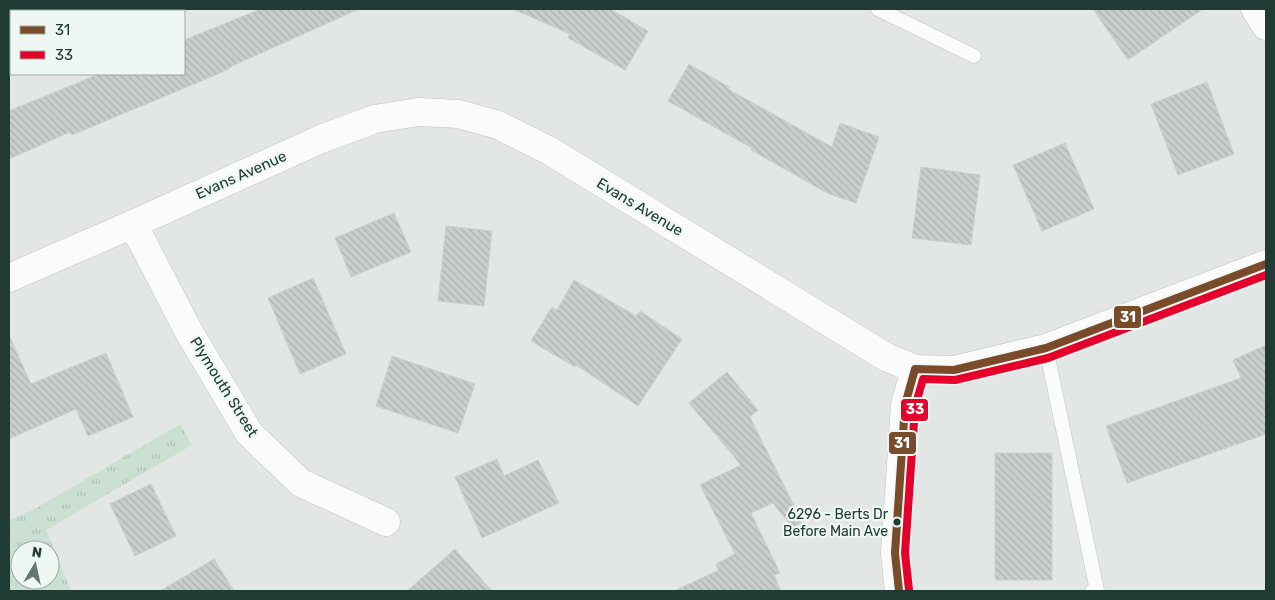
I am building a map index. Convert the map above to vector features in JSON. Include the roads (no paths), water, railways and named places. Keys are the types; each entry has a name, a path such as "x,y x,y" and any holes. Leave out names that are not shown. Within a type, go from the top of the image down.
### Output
{"street":[{"path":"1255,9 1266,26"},
{"name":"Evans Avenue","path":"9,278 321,139 375,119 418,112 459,114 498,125 550,151 886,357 915,369 954,370 1046,348 1266,264"},
{"name":"Plymouth Street","path":"133,224 189,332 250,434 302,483 386,522"},
{"path":"899,591 895,554 906,405 915,369"}],"lane":[{"path":"878,9 974,56"},
{"path":"1046,348 1097,590 1092,591"}],"place":[{"name":"6296 - Berts Dr Before Main Ave","path":"897,522"}]}
